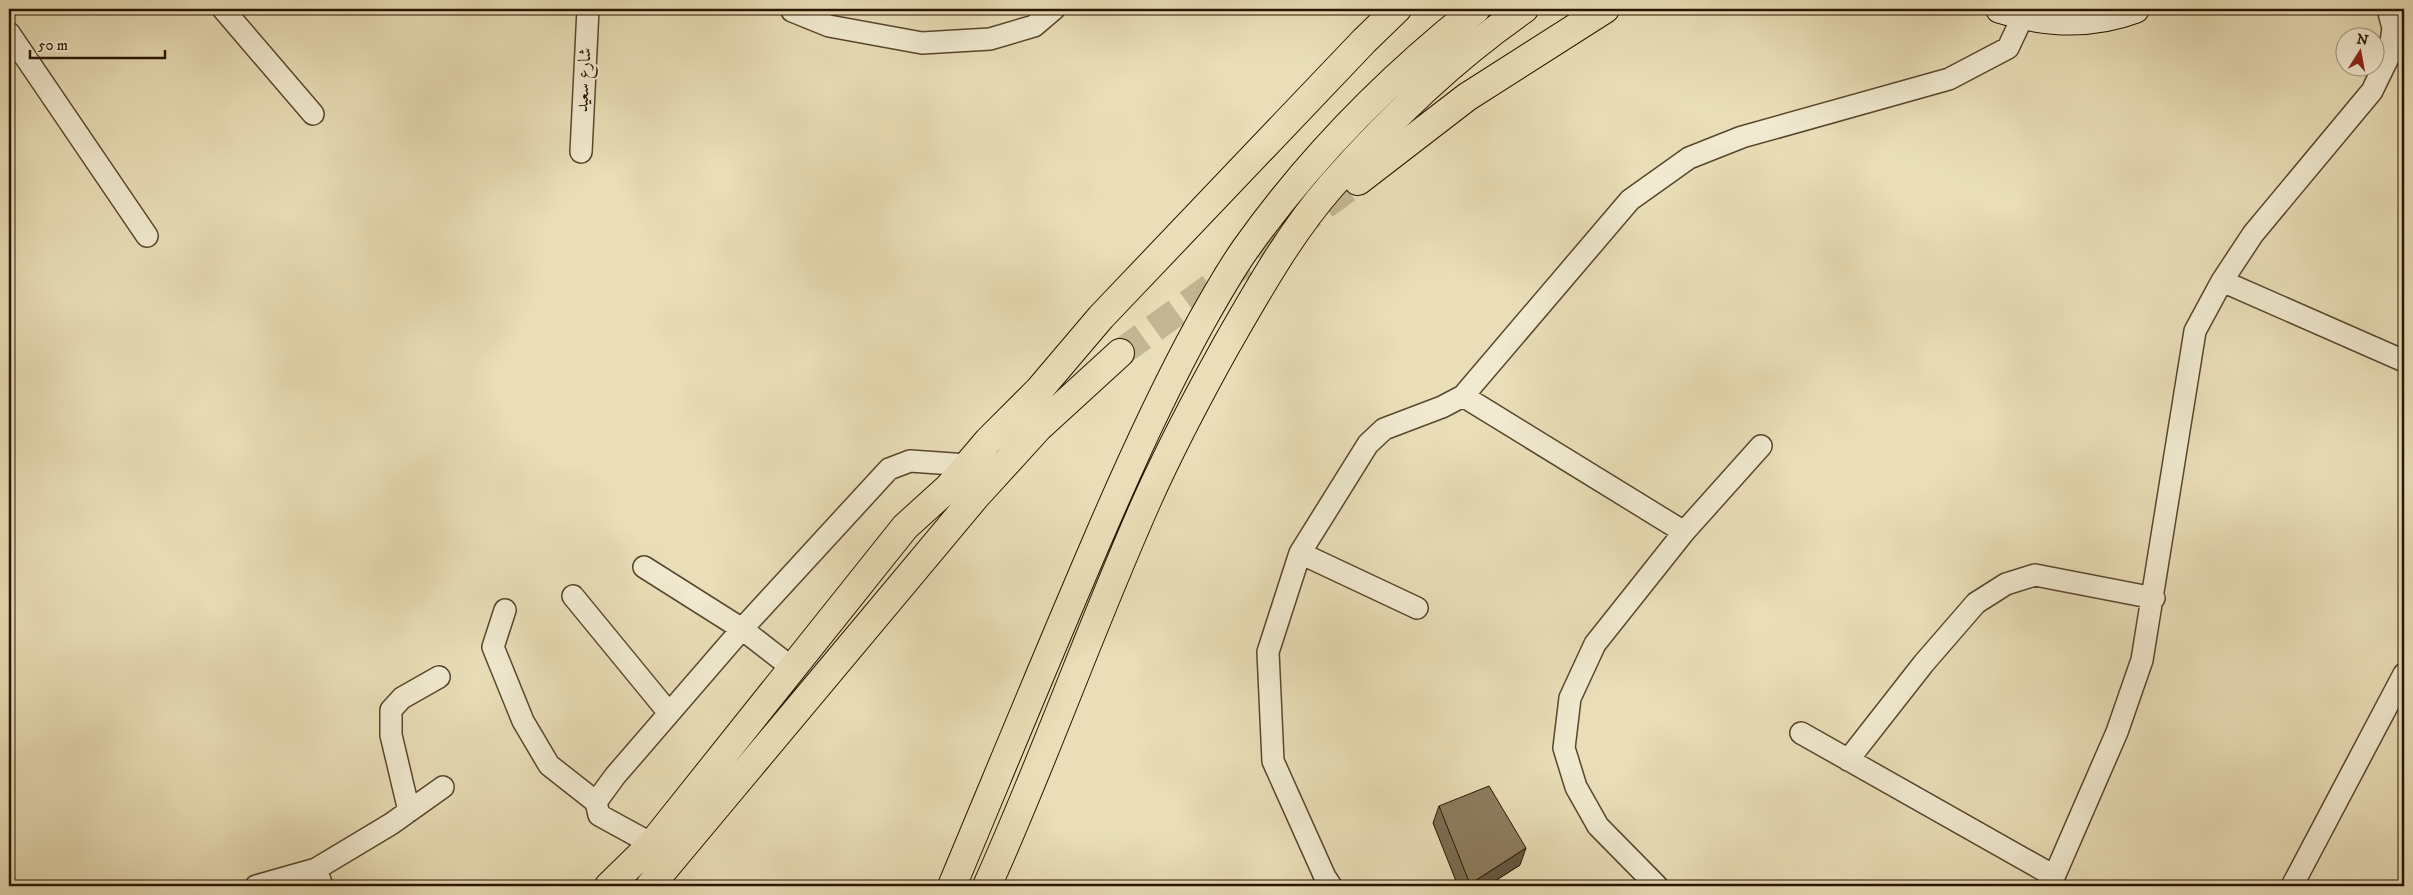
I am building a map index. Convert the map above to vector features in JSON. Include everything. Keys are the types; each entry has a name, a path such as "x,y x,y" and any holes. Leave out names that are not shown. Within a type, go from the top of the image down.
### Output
{"main road":[{"path":"608,886 652,844 905,527 948,487 988,441 1039,390 1101,317 1364,41 1397,9"},
{"path":"952,886 1127,471 1171,377 1216,296 1245,249 1311,166 1349,123 1448,31 1476,9"},
{"path":"987,886 1147,502 1198,395 1252,300 1291,239 1330,187 1433,82 1486,35 1524,9"},
{"path":"1358,182 1467,97 1605,9"},
{"path":"650,886 976,496 1038,428 1120,353"}],"street":[{"path":"223,9 313,114"},
{"name":"شارع سعيد","path":"581,152 588,9"},
{"path":"790,9 829,26 922,43 990,39 1034,26 1054,9"},
{"path":"1331,886 1324,877 1273,761 1268,652 1300,553 1368,444 1384,428 1442,407 1463,396 1630,200 1689,158 1742,137 1949,79 2008,48 2011,12 2073,22 2099,20 2135,9"},
{"path":"1801,734 2052,881 2120,723 2142,660 2154,598 2195,331 2222,281 2253,234 2372,91 2389,56 2393,28 2388,9"},
{"path":"9,33 147,236"},
{"path":"2222,281 2404,361"},
{"path":"1463,396 1684,532"},
{"path":"1657,886 1598,826 1576,787 1564,748 1570,698 1595,644 1684,532 1761,446"},
{"path":"596,802 669,713 742,629 889,469 910,461 968,465"},
{"path":"1300,553 1417,608"},
{"path":"644,567 742,629 791,668"},
{"path":"1848,760 1924,663 1976,603 2006,584 2035,575 2154,598"},
{"path":"573,596 669,713"},
{"path":"504,610 493,647 523,721 550,765 596,802 599,815 652,844"},
{"path":"2292,886 2404,674"},
{"path":"409,811 391,735 391,710 402,698 439,677"},
{"path":"256,886 264,882 319,877 443,787"}],"building":[{"path":"1489,786 1526,848 1470,884 1439,806"}],"tunnel":[{"path":"1120,353 1358,181"}]}
